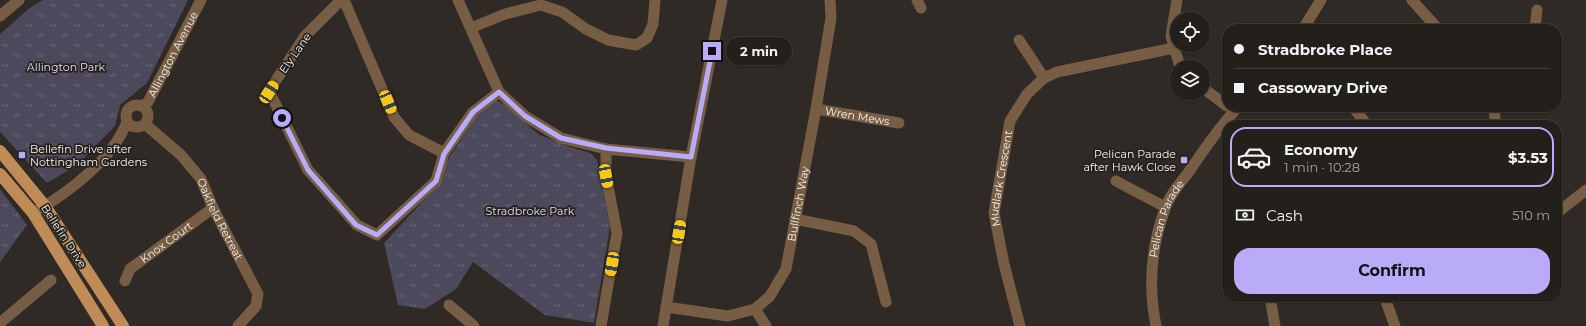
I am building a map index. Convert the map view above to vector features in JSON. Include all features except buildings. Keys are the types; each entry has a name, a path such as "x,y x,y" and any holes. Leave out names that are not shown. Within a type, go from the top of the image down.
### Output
{"main road":[{"name":"Bellefin Drive","path":"0,150 45,206 123,326"},
{"name":"Bellefin Drive","path":"0,174 33,214 103,326"}],"street":[{"path":"0,16 19,0"},
{"name":"Allington Avenue","path":"142,106 148,102 201,0"},
{"path":"343,0 394,117 409,135 444,154 473,112 499,92"},
{"name":"Ely Lane","path":"343,0 305,36 269,92 308,170 356,225 377,235 436,181 444,154"},
{"path":"458,0 499,92 525,116 561,138 606,148 691,157"},
{"path":"471,28 505,14 549,4 586,29 608,40 636,45 647,38 653,24 655,0"},
{"path":"663,326 691,157 722,0"},
{"name":"Bullfinch Way","path":"666,307 728,316 755,309 770,296 786,269 816,109 831,18 830,0"},
{"path":"1175,12 1177,0"},
{"path":"1306,24 1321,0"},
{"path":"1412,0 1434,24"},
{"path":"1536,24 1537,10"},
{"path":"1019,40 1044,78"},
{"name":"Mudlark Crescent","path":"1020,326 1004,264 994,213 1010,121 1027,94 1044,78 1057,72 1170,49"},
{"path":"1210,93 1222,101"},
{"path":"33,214 55,201 93,169 122,134 127,122 127,110 134,105 142,106 147,112 147,120 145,124 138,127 133,127 127,122"},
{"name":"Wren Mews","path":"816,109 899,123"},
{"path":"1357,112 1363,120"},
{"path":"1494,112 1495,119"},
{"name":"Pelican Parade","path":"1156,326 1152,307 1150,278 1154,251 1165,207 1222,122"},
{"name":"Oakfield Retreat","path":"145,124 181,155 201,179 213,208 258,294 256,306 238,326"},
{"path":"601,326 617,233 606,176 606,148"},
{"path":"1116,181 1165,207"},
{"path":"1562,210 1586,192"},
{"name":"Knox Court","path":"125,281 130,269 213,208"},
{"path":"795,219 854,231 871,244 886,302"},
{"path":"0,323 51,280"},
{"path":"1271,302 1275,326"},
{"path":"1387,302 1395,326"},
{"path":"450,305 474,326"},
{"path":"755,309 766,326"}],"green space":[{"name":"Allington Park","path":"43,0 188,0 147,83 120,105 115,126 77,165 47,183 0,132 0,34 31,7"},
{"name":"Stradbroke Park","path":"496,100 509,108 538,134 567,146 590,153 597,160 610,227 594,323 545,315 473,262 456,289 425,309 398,305 384,243 436,187 449,158 475,118"},
{"path":"0,189 27,225 0,262"}],"place":[{"name":"Bellefin Drive after Nottingham Gardens","path":"22,155"},
{"name":"Pelican Parade after Hawk Close","path":"1184,160"}],"route":[{"path":"282,118 308,170 356,225 377,235 436,181 444,154 473,112 499,92 525,116 561,138 606,148 691,157 712,51"}]}
